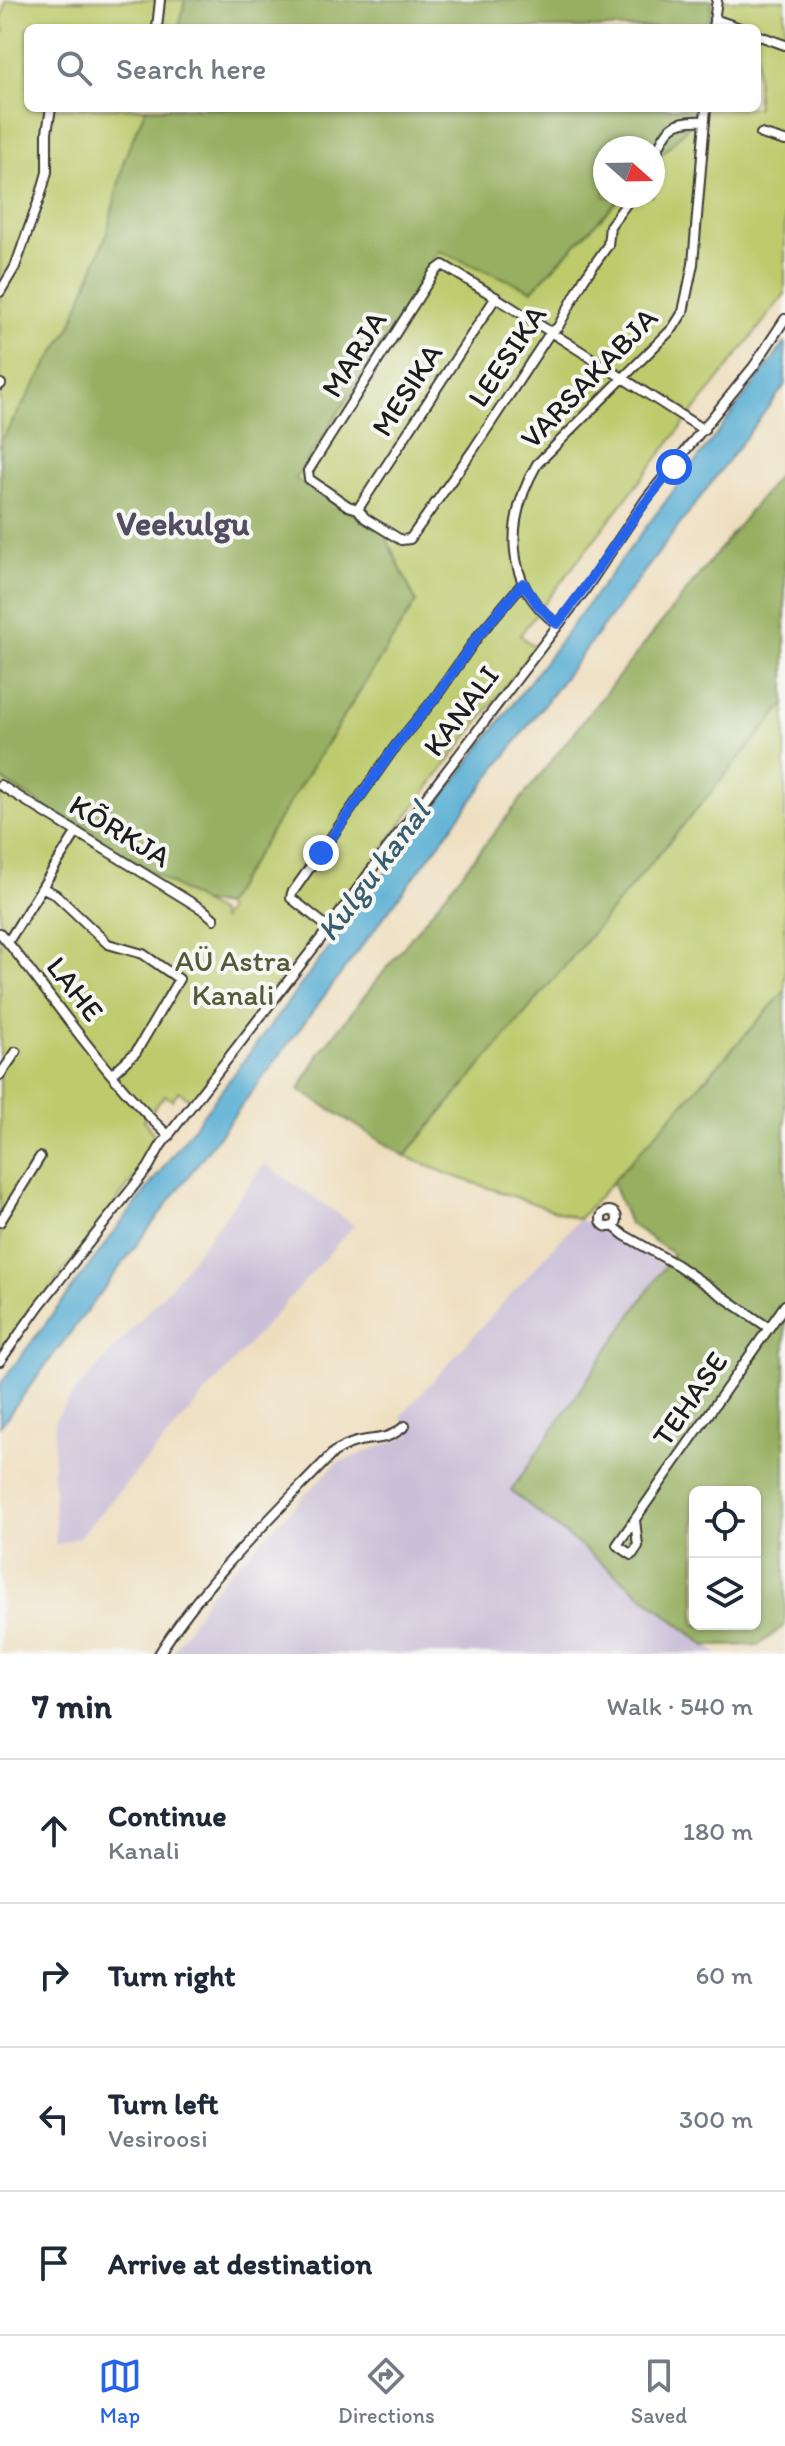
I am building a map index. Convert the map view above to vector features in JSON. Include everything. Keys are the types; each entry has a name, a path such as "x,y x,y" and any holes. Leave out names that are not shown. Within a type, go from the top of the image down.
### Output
{"street":[{"path":"157,24 160,0"},
{"path":"713,24 717,0"},
{"path":"761,36 785,45"},
{"path":"0,292 15,267 41,194 47,172 50,112"},
{"name":"VARSAKABJA","path":"523,583 513,541 525,485 537,464 673,328 683,312 693,264 706,112"},
{"path":"664,136 678,122 705,121"},
{"path":"761,134 785,141"},
{"name":"LEESIKA","path":"358,509 365,518 401,540 410,539 550,333 558,327 584,279 608,245 610,226 623,208"},
{"name":"MARJA","path":"358,509 348,506 309,479 308,471 435,271 443,265 496,297"},
{"path":"496,297 704,430"},
{"name":"MESIKA","path":"358,509 496,297"},
{"name":"KANALI","path":"0,1361 585,590 646,499 754,366 785,319"},
{"path":"329,928 297,904 291,898 292,893 478,636 523,583 537,604 557,624"},
{"name":"KÕRKJA","path":"0,785 214,919"},
{"path":"8,942 76,833"},
{"path":"43,888 55,894 108,944 143,954 179,979 136,1052 112,1074"},
{"name":"LAHE","path":"0,933 112,1074 169,1136"},
{"path":"0,1075 16,1052"},
{"path":"1,1215 40,1157"},
{"path":"613,1226 690,1273 769,1328"},
{"name":"TEHASE","path":"635,1520 785,1305"},
{"path":"159,1654 228,1564 334,1452 355,1442 379,1440 405,1426"}],"shaded area":[{"path":"265,1164 354,1225 79,1537 56,1545 53,1472 55,1419 74,1393 170,1287"},
{"path":"579,1219 664,1265 511,1491 718,1654 172,1654 211,1591 337,1463 410,1435 401,1416"}],"green space":[{"path":"6,0 185,0 180,24 24,24 24,112 144,112 125,157 107,233 71,326 0,442 0,34 5,31 1,23"},
{"path":"185,0 712,0 709,24 180,24"},
{"name":"AÜ Astra Kanali","path":"712,0 785,0 785,294 520,635 535,647 192,1101 179,1091 172,1100 165,1095 144,1120 154,1135 153,1153 0,1356 0,778 72,824 78,822 92,830 99,840 219,913 221,920 227,910 224,906 416,602 384,533 294,479 384,342 439,250 532,290 611,208 665,208 665,150 699,112 761,112 761,24 709,24"},
{"path":"144,112 699,112 665,150 665,136 593,136 593,208 611,208 532,290 439,251 295,479 384,533 416,602 224,906 201,902 99,840 78,822 72,824 0,778 0,442 71,326 107,233 125,157"},
{"path":"785,467 785,704 405,1156 299,1090 320,1052"},
{"path":"785,704 785,991 579,1219 405,1156"},
{"path":"785,991 785,1625 759,1645 706,1646 511,1491 673,1254 629,1223 612,1182"}],"water":[{"path":"785,343 785,385 0,1426 0,1384"}],"district":[{"name":"Veekulgu","path":"183,523"}],"route":[{"path":"321,853 397,744 513,592 523,583 537,604 557,624 585,590 646,499 674,467"}],"water label":[{"name":"Kulgu kanal","path":"373,871"}]}
